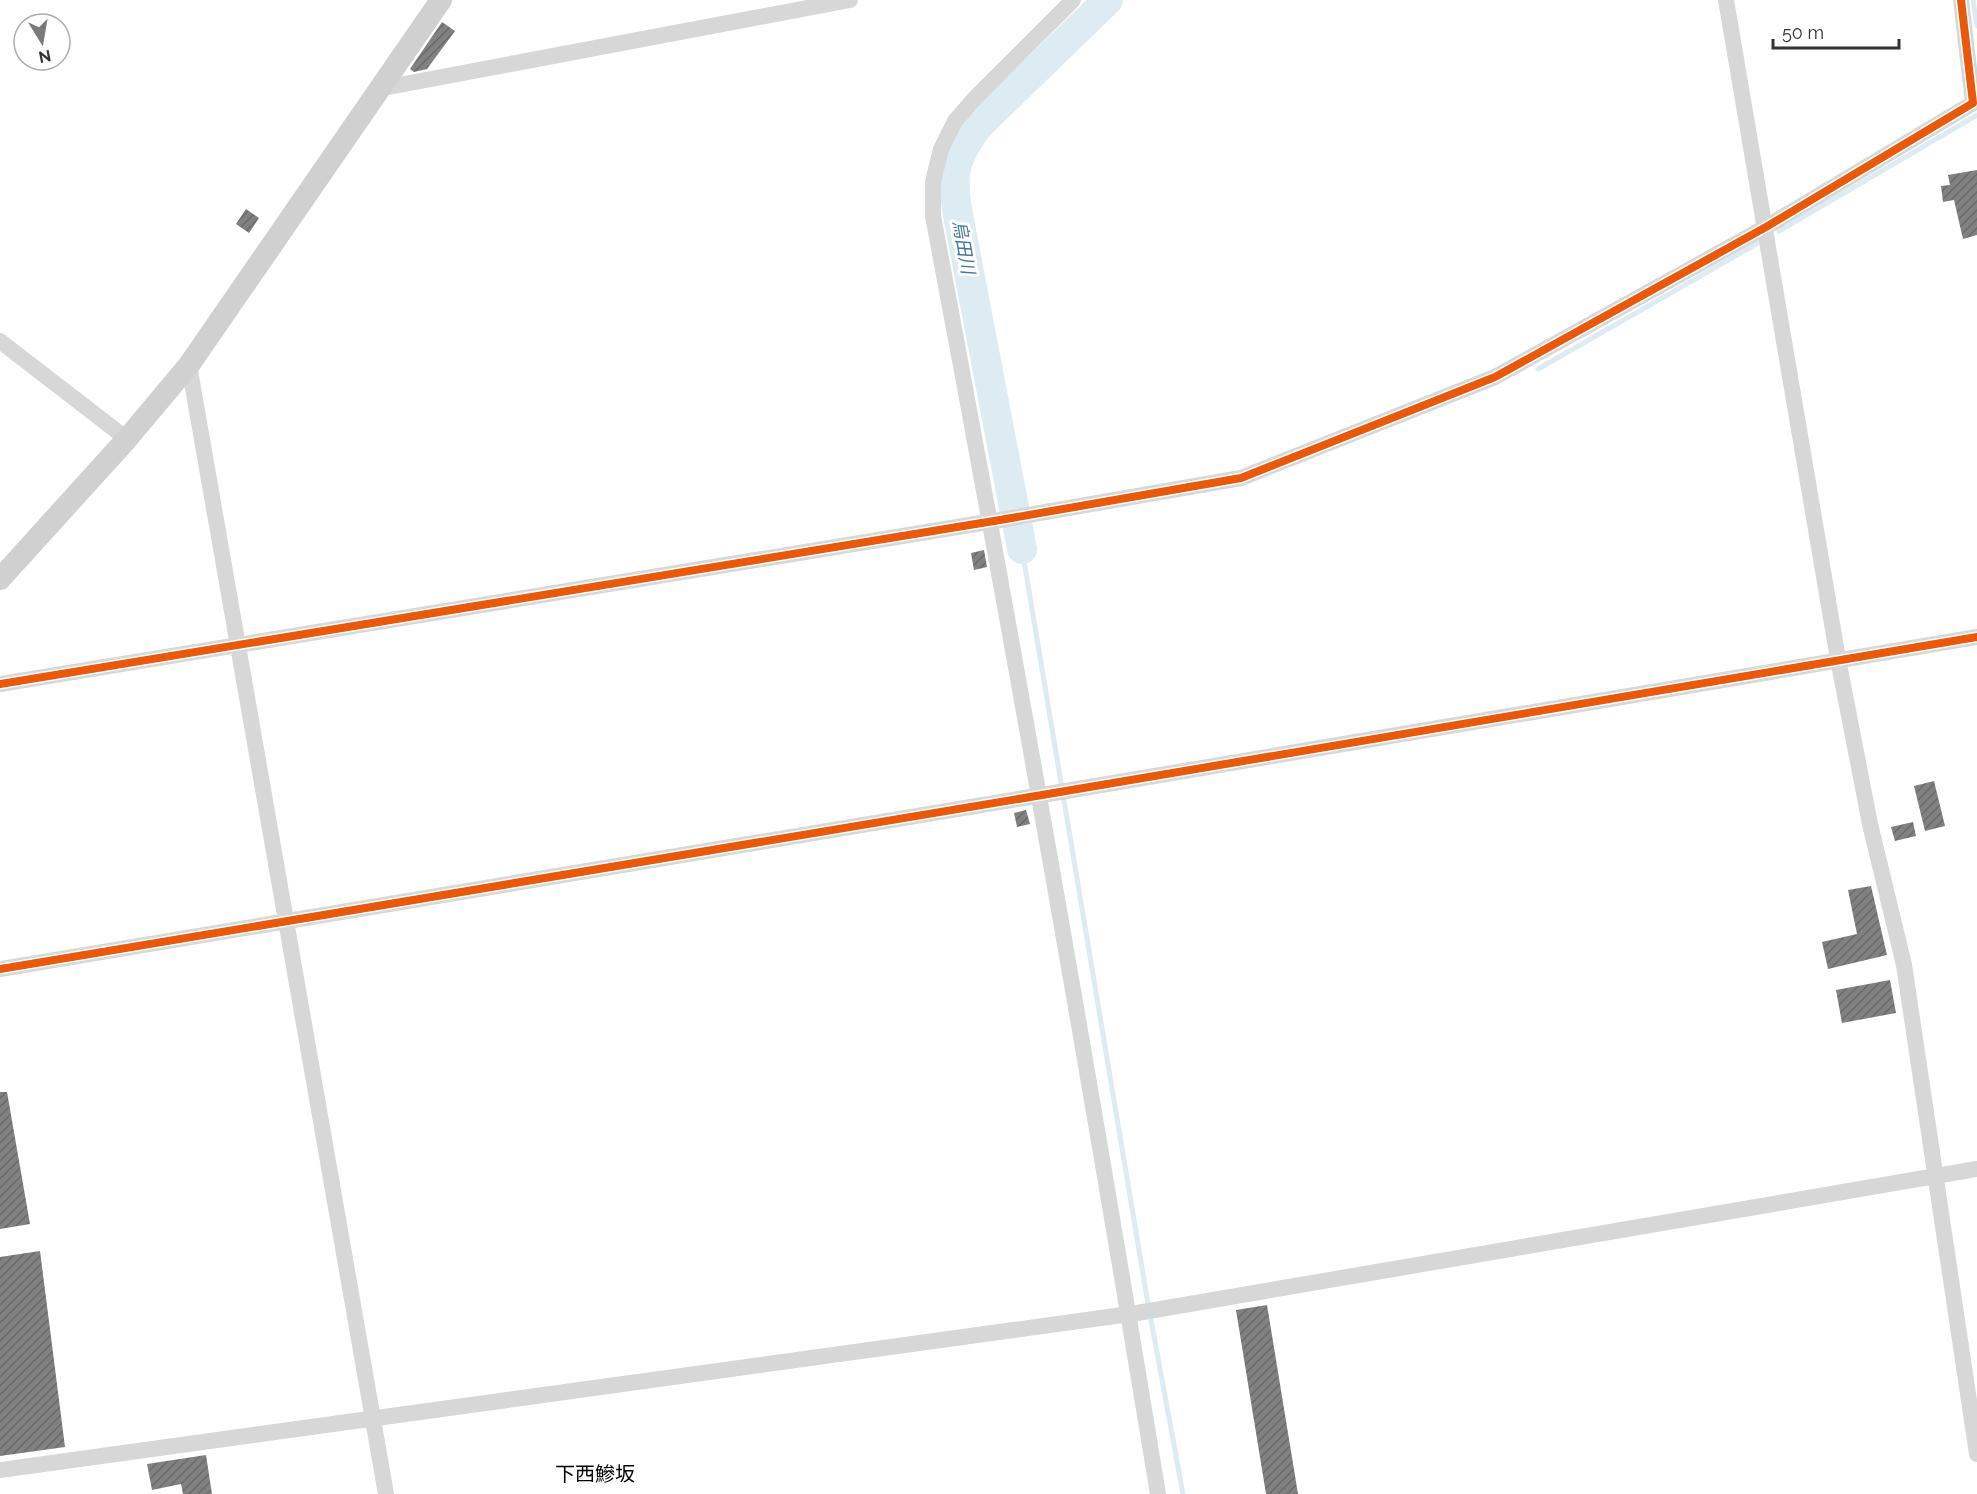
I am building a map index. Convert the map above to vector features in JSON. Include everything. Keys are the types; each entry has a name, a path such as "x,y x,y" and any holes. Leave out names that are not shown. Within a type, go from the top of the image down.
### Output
{"street":[{"path":"0,579 127,439 189,365 441,0"},
{"path":"378,89 850,0"},
{"path":"1073,0 955,121 941,149 933,182 933,216 996,521 1132,1314 1158,1494"},
{"path":"1726,0 1838,659 1870,824 1904,965 1977,1454"},
{"path":"0,684 996,521 1240,478 1495,377 1766,227 1973,103 1961,0"},
{"path":"0,341 127,439"},
{"path":"189,365 386,1494"},
{"path":"0,969 1977,637"},
{"path":"0,1470 1132,1314 1977,1169"}],"building":[{"path":"442,22 455,31 427,69 414,72 410,69"},
{"path":"1977,170 1977,235 1963,239 1954,200 1943,202 1941,186 1950,185 1948,175"},
{"path":"246,209 259,218 249,233 236,224"},
{"path":"984,550 987,567 974,570 971,553"},
{"path":"1934,781 1945,826 1925,831 1914,786"},
{"path":"1026,810 1030,824 1017,827 1014,813"},
{"path":"1913,822 1916,836 1895,841 1891,827"},
{"path":"1871,886 1887,955 1828,969 1822,942 1857,934 1848,890"},
{"path":"1890,980 1896,1013 1842,1023 1836,990"},
{"path":"0,1092 7,1092 30,1224 0,1229"},
{"path":"40,1251 65,1447 0,1456 0,1257"},
{"path":"1267,1305 1298,1494 1266,1494 1236,1310"},
{"path":"206,1455 212,1494 183,1494 181,1484 152,1490 147,1464"}],"waterway":[{"name":"烏田川","path":"1022,549 958,215 955,189 956,168 963,148 978,126 1108,0"},
{"path":"1973,0 1977,26"},
{"path":"1779,231 1977,115"},
{"path":"1538,369 1758,243"},
{"path":"1022,549 1147,1298 1183,1494"}],"cycle path":[{"path":"0,684 1000,520 1241,478 1495,377 1766,227 1973,103 1961,0"},
{"path":"0,969 1977,637"}],"district":[{"name":"下西鰺坂","path":"595,1474"}]}
